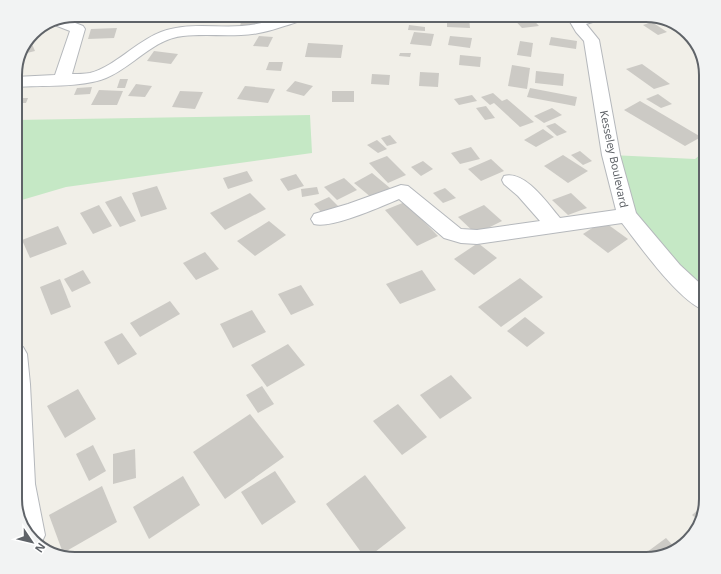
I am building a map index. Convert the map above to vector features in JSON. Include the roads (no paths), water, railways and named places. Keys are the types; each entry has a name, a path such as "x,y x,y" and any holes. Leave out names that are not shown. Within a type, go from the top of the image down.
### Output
{"street":[{"path":"22,82 90,78 102,75 165,35 181,32 242,31 283,22"},
{"name":"Kesseley Boulevard","path":"577,22 583,32 591,40 611,155 627,215 672,271 699,296"},
{"path":"62,79 78,29 63,24"},
{"path":"511,180 525,191 555,225"},
{"path":"321,219 355,209 401,191 451,233 461,236 477,237 627,215"},
{"path":"22,489 28,522"}]}
